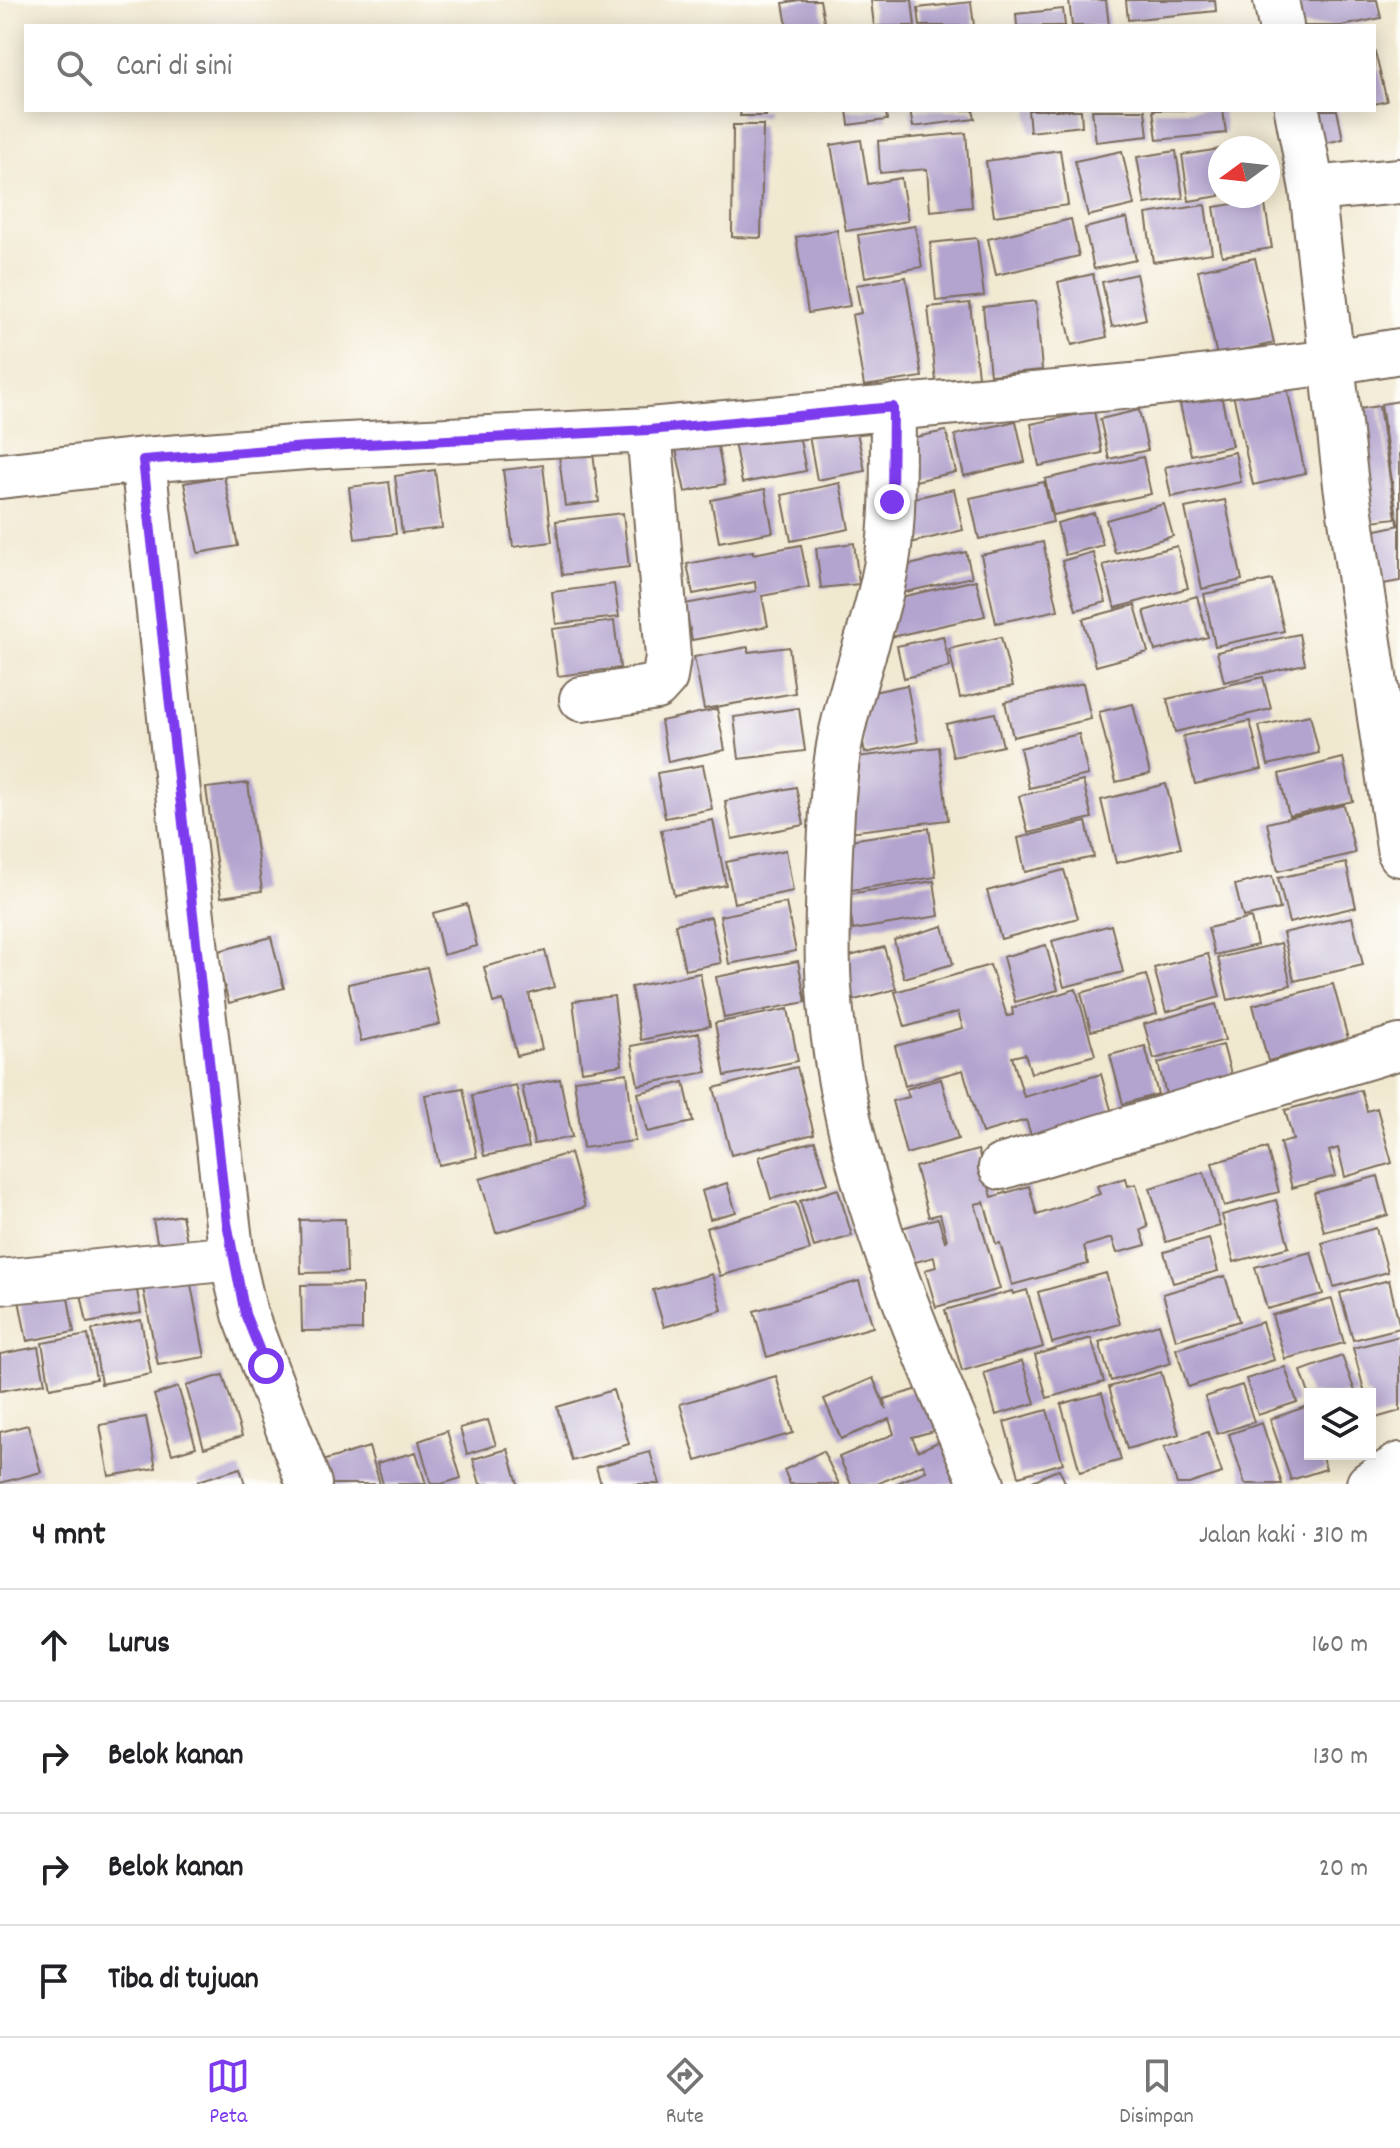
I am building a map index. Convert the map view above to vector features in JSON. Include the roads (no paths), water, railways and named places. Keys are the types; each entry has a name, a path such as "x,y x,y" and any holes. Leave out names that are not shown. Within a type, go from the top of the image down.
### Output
{"street":[{"path":"1276,0 1281,24"},
{"path":"1297,112 1312,189 1346,485 1400,854"},
{"path":"1312,189 1400,181"},
{"path":"0,476 143,460 306,447 649,430 1143,385 1400,351"},
{"path":"893,407 892,502 883,581 839,747 831,829 829,990 842,1089 873,1212 907,1310 982,1484"},
{"path":"582,699 656,687 665,677 668,656 649,430"},
{"path":"143,460 232,1258 245,1314 309,1484"},
{"path":"1001,1167 1400,1047"},
{"path":"0,1282 232,1258"},
{"path":"1369,1484 1400,1465"}]}
